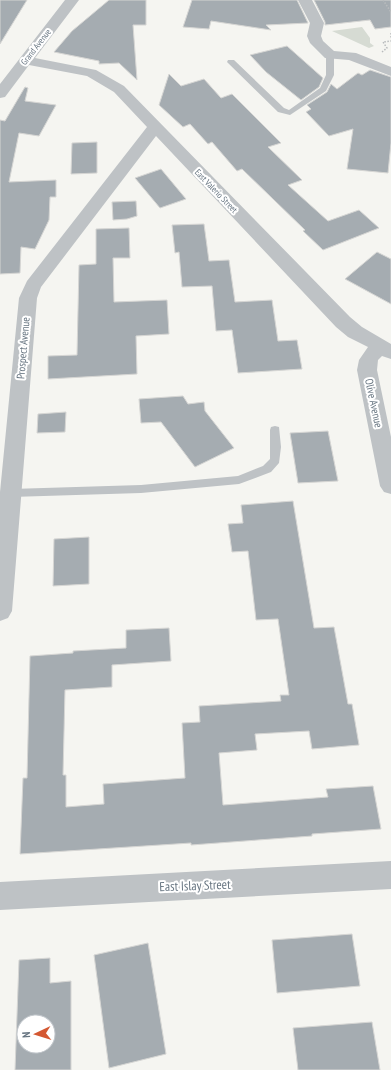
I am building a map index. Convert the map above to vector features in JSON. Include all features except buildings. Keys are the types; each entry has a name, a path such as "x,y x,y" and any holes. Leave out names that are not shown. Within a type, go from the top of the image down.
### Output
{"street":[{"name":"Grand Avenue","path":"0,94 72,0"},
{"path":"305,0 317,23 314,36 317,43 330,55 351,56 391,72"},
{"name":"East Valerio Street","path":"25,60 85,72 103,79 119,89 343,322 355,332 385,350"},
{"name":"Prospect Avenue","path":"0,611 28,298 33,285 156,127"},
{"name":"Olive Avenue","path":"385,350 371,356 367,362 367,370 391,486"},
{"name":"East Islay Street","path":"0,896 104,889 260,883 391,875"}],"lane":[{"path":"231,62 281,110 290,113 324,89 330,75 330,55"},
{"path":"11,493 141,489 239,480 267,469 275,460 275,430"}],"path":[{"path":"383,0 391,12"},
{"path":"391,33 391,38"},
{"path":"377,52 382,52 387,48 383,42 391,41"}],"shaded area":[{"path":"362,27 370,38 370,43 374,46 369,48 332,31"}]}
